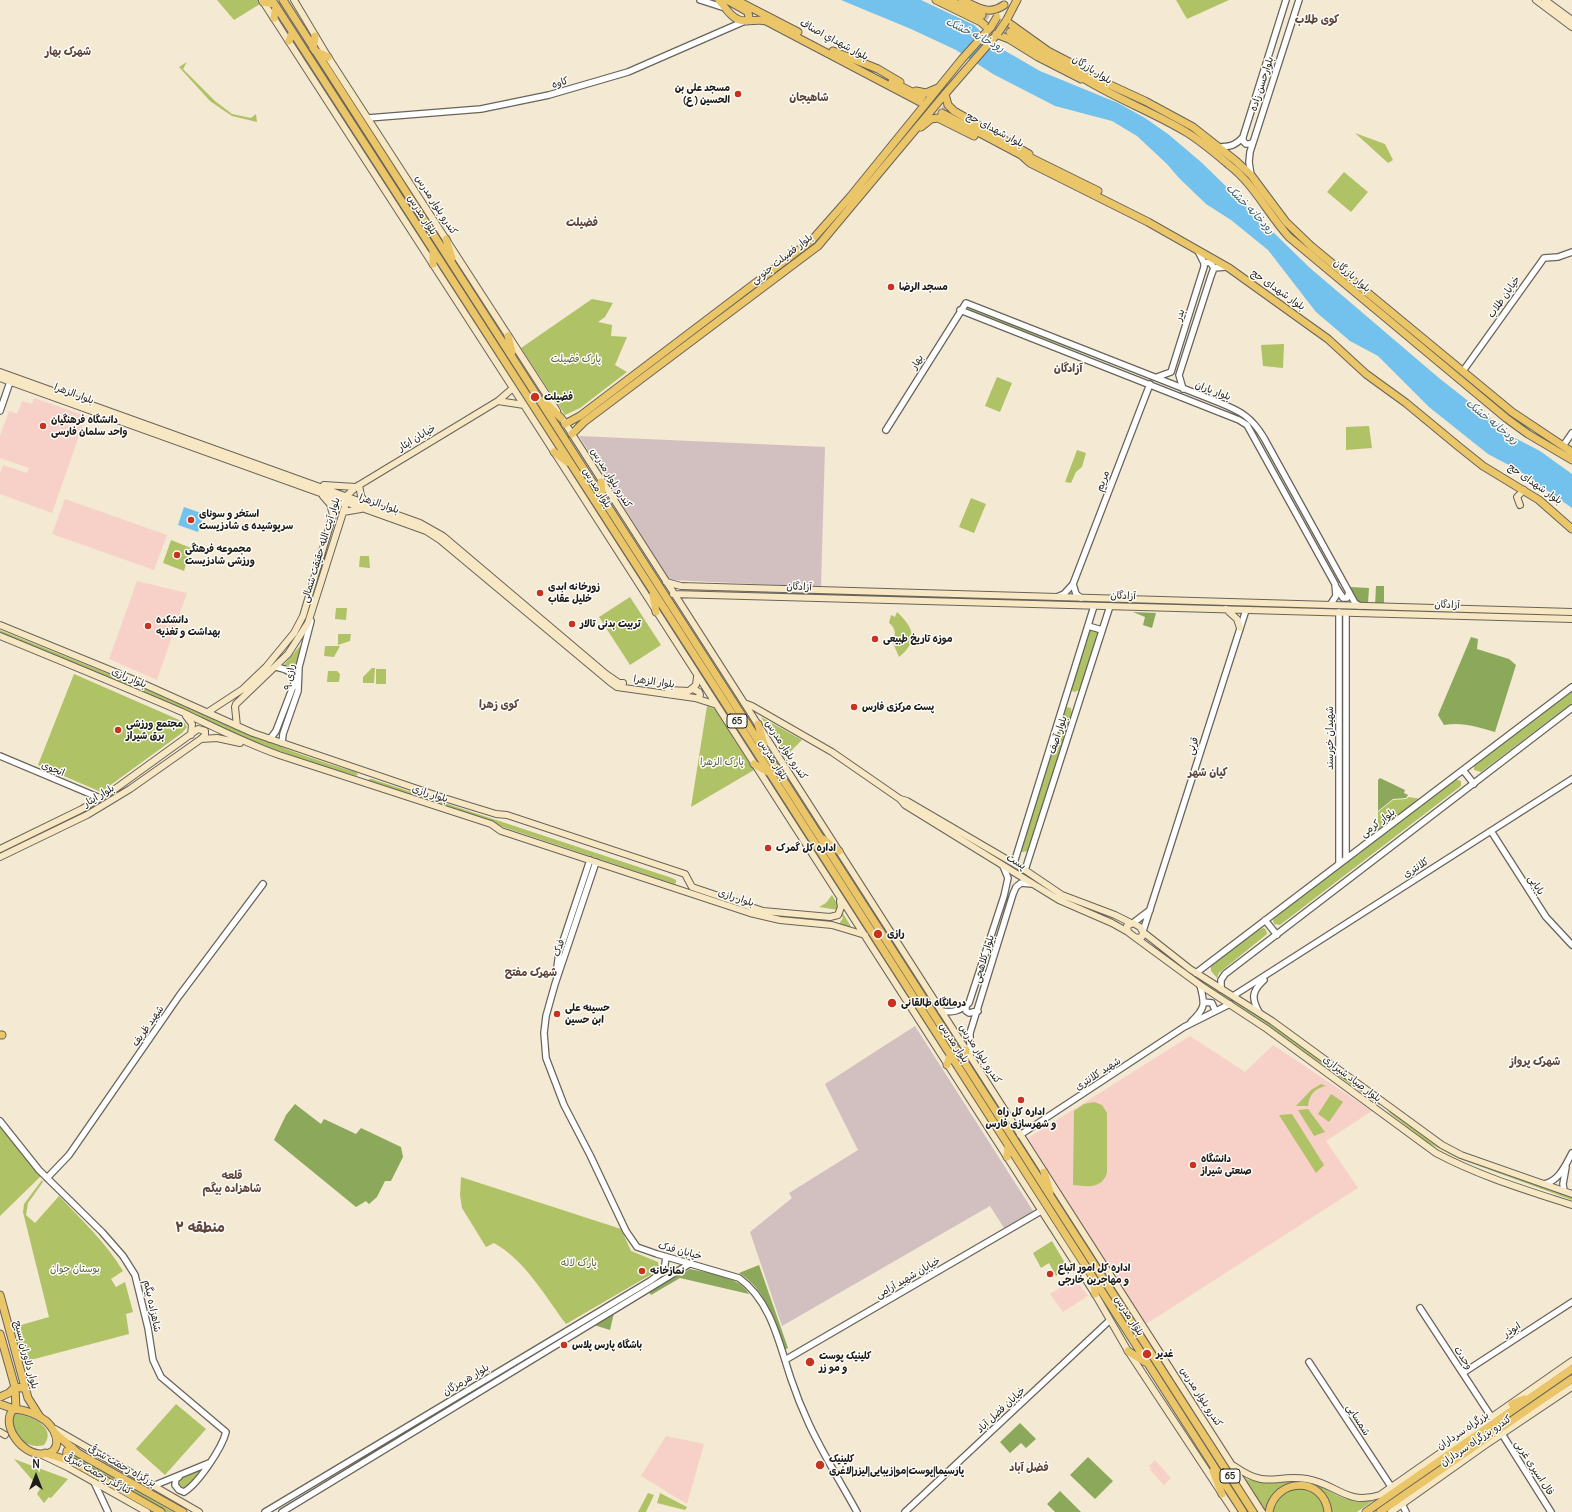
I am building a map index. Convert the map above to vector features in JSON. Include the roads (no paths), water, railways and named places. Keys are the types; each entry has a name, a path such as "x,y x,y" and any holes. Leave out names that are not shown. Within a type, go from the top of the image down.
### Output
{"main road":[{"name":"بلوار مدرس","path":"283,0 313,49 412,199 1052,1199 1114,1287 1163,1364 1206,1439 1253,1512"},
{"name":"کندرو بلوار مدرس","path":"294,0 328,57 572,434 600,482 941,1010 1044,1172 1114,1287"},
{"path":"719,0 728,8 732,16 739,20 746,21 749,18 748,12 727,0"},
{"name":"بلوار شهداي اصناف","path":"736,0 834,51 921,100 909,97 766,21 759,19 746,21"},
{"path":"936,0 981,22 989,29"},
{"path":"948,0 982,15"},
{"path":"962,0 987,11 997,10 1005,3"},
{"name":"بلوار فضیلت جنوبی","path":"572,434 582,419 628,379 812,240 884,162 898,149 945,94 1006,21 1017,0"},
{"path":"1536,0 1572,27"},
{"path":"1545,0 1572,20"},
{"path":"263,1 274,4 274,18"},
{"path":"263,1 289,42 342,117 714,704 997,1141 1094,1294 1128,1351 1234,1512"},
{"name":"بلوار فضیلت جنوبی","path":"563,421 582,419 633,386 818,246 884,162 916,115 989,29 998,17 1005,3"},
{"name":"بلوار مدرس","path":"274,4 342,117 403,204 1243,1512"},
{"path":"1006,21 1048,51 1085,71 1095,82"},
{"name":"بلوار بازرگان","path":"1010,32 1045,55 1187,132 1231,166 1249,184 1289,237 1463,371 1512,412 1572,452"},
{"path":"289,42 292,33"},
{"path":"996,34 1008,39 1038,58 1095,82"},
{"path":"315,36 313,49 328,57"},
{"path":"289,42 299,44"},
{"path":"834,51 878,70 919,92 926,93 939,88"},
{"name":"بلوار بازرگان","path":"1095,82 1145,101 1193,127 1217,146 1251,175 1296,233 1370,299 1506,418 1528,434 1572,460"},
{"path":"945,94 948,105 954,111 1024,151 1032,160"},
{"path":"909,97 915,102 916,115"},
{"name":"بلوار شهدای حج","path":"943,112 1142,218 1229,268 1328,339 1366,374 1406,403 1484,466 1539,500 1572,528"},
{"path":"898,149 931,119 938,118 1032,160"},
{"name":"بلوار شهدای حج","path":"1032,160 1158,222 1217,256 1331,335 1368,371 1408,400 1476,456 1539,498 1572,525"},
{"path":"403,204 412,199"},
{"path":"446,239 456,269"},
{"path":"432,249 434,264"},
{"path":"508,336 514,358"},
{"name":"بلوار الزهرا","path":"0,372 273,477 417,528 440,540 580,658 617,687 698,698 714,704"},
{"name":"بلوار الزهرا","path":"0,378 276,470 420,522 443,536 619,683 675,691 692,689"},
{"path":"628,379 633,386"},
{"path":"498,401 513,388"},
{"path":"535,392 563,421"},
{"path":"498,401 524,405"},
{"name":"خیابان ایثار","path":"348,496 358,486 498,401"},
{"path":"554,452 571,465"},
{"path":"273,477 276,470"},
{"path":"600,482 602,497"},
{"path":"316,485 358,486 365,502"},
{"path":"1520,505 1517,497 1524,490"},
{"path":"322,495 330,504 333,515 342,515 364,510"},
{"name":"بلوار آیت الله حقیقت شمالی","path":"229,706 283,647 302,620 333,515 348,496"},
{"name":"بلوار آیت الله حقیقت شمالی","path":"208,712 229,706 276,667 288,654 308,623 312,614 342,515 344,502"},
{"path":"627,554 636,549"},
{"name":"آزادگان","path":"666,582 681,586 1361,606 1572,619"},
{"path":"681,586 682,594"},
{"path":"652,591 656,612"},
{"name":"آزادگان","path":"673,594 1346,613 1572,612"},
{"path":"942,594 942,601"},
{"path":"1292,604 1292,611"},
{"path":"1226,609 1237,619 1241,626"},
{"name":"بلوار رازی","path":"0,625 137,681 237,726 282,743 489,812 507,815 685,874 692,886 746,905 781,913 830,917 838,915 840,911 839,897"},
{"name":"بلوار رازی","path":"0,636 134,691 182,712 250,745 364,784 491,824 501,831 765,917 832,925 865,935"},
{"path":"697,677 697,681 692,689 699,692 700,695 698,698"},
{"path":"134,691 137,681"},
{"name":"پست","path":"744,703 832,752 900,799 907,801 983,854 1059,900 1112,923 1128,932"},
{"path":"229,706 237,726"},
{"path":"182,712 191,721 192,728 190,735"},
{"path":"766,714 757,714 756,722 767,754"},
{"path":"190,735 200,729 204,729 205,735 201,739"},
{"name":"بلوار ایثار","path":"0,849 82,809 115,789 190,735"},
{"path":"201,739 217,738 250,745"},
{"name":"بلوار ایثار","path":"0,857 93,812 130,789 201,739"},
{"path":"754,764 769,772"},
{"path":"364,784 368,772"},
{"name":"پست","path":"933,819 1014,863 1062,895 1132,923"},
{"path":"819,835 839,851"},
{"path":"983,854 987,848"},
{"path":"679,889 685,881 685,874"},
{"path":"876,923 878,912"},
{"path":"1112,923 1117,922 1115,915"},
{"path":"1132,923 1137,925 1143,932 1142,937 1136,938 1128,932 1128,926 1132,923"},
{"name":"بلوار صیاد شیرازی","path":"1143,932 1151,940 1196,973 1259,1012 1431,1138 1461,1155 1572,1194"},
{"name":"بلوار صیاد شیرازی","path":"1136,938 1200,985 1267,1029 1431,1149 1456,1164 1572,1205"},
{"path":"1146,946 1146,942 1151,940"},
{"path":"915,1002 922,996"},
{"path":"968,1053 965,1063 976,1065"},
{"path":"948,1066 950,1055"},
{"path":"948,1066 959,1070"},
{"path":"1383,1114 1388,1106"},
{"path":"997,1141 1008,1145 1007,1157"},
{"path":"1044,1172 1052,1199"},
{"path":"1094,1282 1094,1294"},
{"name":"بلوار دلاوران بسیج","path":"0,1295 28,1398 40,1417"},
{"name":"بلوار دلاوران بسیج","path":"0,1334 15,1387 15,1409"},
{"path":"1128,1351 1148,1363"},
{"name":"کندرو بزرگراه سرداران","path":"1232,1464 1245,1474 1263,1480 1308,1479 1346,1495 1368,1499 1380,1495 1392,1488 1572,1362"},
{"name":"کندرو بلوار مدرس","path":"1163,1364 1232,1464 1262,1512"},
{"name":"بزرگراه سرداران","path":"1366,1512 1461,1444 1572,1369"},
{"name":"کندرو بزرگراه سرداران","path":"1484,1446 1532,1415 1571,1383"},
{"name":"بزرگراه سرداران","path":"1380,1512 1542,1400 1571,1383"},
{"path":"0,1397 9,1393 15,1387 22,1388 24,1385"},
{"path":"1512,1404 1537,1393"},
{"path":"1532,1415 1542,1400"},
{"path":"0,1404 40,1417"},
{"path":"2,1428 7,1413 15,1409"},
{"name":"بزرگراه رحمت شرقی","path":"40,1417 72,1448 183,1512"},
{"name":"بزرگراه رحمت شرقی","path":"2,1428 18,1446 66,1460 161,1512"},
{"path":"1461,1444 1476,1429"},
{"path":"42,1454 51,1452 57,1444 54,1431"},
{"name":"کنارگذر رحمت شرقی","path":"54,1431 199,1512"},
{"path":"1199,1444 1206,1439"},
{"path":"1474,1448 1484,1446"},
{"path":"66,1460 67,1451 72,1448"},
{"name":"کندرو بزرگراه سرداران","path":"1391,1512 1474,1448"},
{"name":"کنارگذر رحمت شرقی","path":"42,1454 147,1512"},
{"path":"1208,1458 1222,1494"},
{"path":"1269,1512 1272,1502 1279,1492 1286,1487 1300,1485 1317,1491 1325,1500 1328,1512"}],"street":[{"path":"700,0 728,8"},
{"name":"بلوارحسن زاده","path":"1243,137 1286,0"},
{"name":"بلوارحسن زاده","path":"1251,175 1249,162 1253,141 1299,0"},
{"path":"728,28 733,20 732,16"},
{"name":"کاوه","path":"368,118 481,109 549,95 628,72 746,21"},
{"path":"1243,137 1243,141 1246,144 1250,144 1253,141"},
{"path":"1217,146 1229,147 1236,144 1243,137"},
{"path":"1197,249 1204,263 1212,263 1214,268 1222,266 1229,268"},
{"name":"خیابان طلاب","path":"1463,371 1544,258 1558,257 1572,252"},
{"name":"بدر","path":"1171,372 1191,313 1204,263"},
{"name":"بدر","path":"1179,375 1214,268"},
{"name":"بهار","path":"886,430 964,303"},
{"name":"بلوار باران","path":"964,303 1156,377 1230,407 1251,419 1264,438 1355,603 1361,606"},
{"name":"بلوار باران","path":"960,310 1150,384 1239,420 1247,425 1336,587"},
{"path":"1098,364 1101,357"},
{"path":"1156,377 1161,377 1171,372 1174,376 1179,375 1183,389"},
{"path":"0,411 10,382"},
{"name":"مریم","path":"1073,584 1150,384"},
{"path":"1563,446 1572,433"},
{"path":"1054,597 1064,594 1073,584"},
{"path":"1073,584 1073,589 1076,594 1083,598"},
{"path":"1336,587 1343,598 1347,598 1349,592"},
{"path":"1330,605 1336,596 1336,587"},
{"name":"بلوار آصف","path":"1014,863 1094,606"},
{"name":"بلوار آصف","path":"1025,870 1110,606"},
{"name":"قرنی","path":"1143,932 1246,610"},
{"name":"شهیدان خورسند","path":"1339,612 1339,864"},
{"name":"شهیدان خورسند","path":"1346,613 1346,859"},
{"name":"رازی ۹","path":"270,738 276,731 296,684 312,614"},
{"path":"1339,622 1342,620 1346,623"},
{"path":"1088,626 1102,630"},
{"name":"رازی ۹","path":"276,667 289,671 293,676 298,691 282,743"},
{"name":"بلوار کرمی","path":"1196,973 1572,687"},
{"path":"1221,989 1221,980 1225,974 1572,708"},
{"path":"276,731 278,734 284,734"},
{"name":"انجوی","path":"0,756 100,798"},
{"path":"1463,770 1474,784"},
{"name":"کلانتری","path":"1232,996 1271,973 1572,780"},
{"name":"بابایی","path":"1492,831 1546,917 1572,945"},
{"path":"1018,850 1024,855 1030,852"},
{"name":"فدک","path":"555,984 559,953 586,873 593,861"},
{"name":"فدک","path":"555,984 593,874 593,861"},
{"name":"بلوار کلاهچی","path":"966,1006 972,996 1004,893 1008,878 1004,866"},
{"path":"586,873 590,872 593,874"},
{"name":"شهید ظریف","path":"47,1178 69,1155 179,996 263,884"},
{"path":"1004,893 1010,892 1013,896 1016,887 1021,884 1035,885"},
{"name":"بلوار کلاهچی","path":"968,1053 970,1033 1013,896"},
{"path":"1132,923 1150,910"},
{"path":"1265,920 1277,935"},
{"name":"کلانتری","path":"1259,1012 1253,1002 1252,994 1271,973"},
{"name":"خیابان فدک","path":"555,984 546,1016 544,1033 546,1058 564,1105 590,1155 612,1205 632,1241 637,1247 644,1250 739,1278 750,1286 767,1313 810,1425 857,1512"},
{"path":"1184,1027 1199,1015 1204,1002 1200,985"},
{"path":"1204,1002 1212,1004 1215,1010"},
{"path":"1184,1027 1215,1010 1230,1004"},
{"path":"941,1010 950,1012 959,1011 966,1006 966,1011 969,1013 978,1011"},
{"name":"شهید کلانتری","path":"1020,1135 1184,1027"},
{"name":"شاهزاده بیگم","path":"0,1121 47,1178 102,1232 123,1256 135,1275 148,1328 153,1360 161,1377 226,1432 219,1448 193,1485 184,1492"},
{"path":"1544,1184 1554,1181 1567,1164 1572,1153"},
{"path":"1564,1191 1563,1184 1567,1164"},
{"name":"خیابان شهید آرامی","path":"785,1360 1041,1211"},
{"name":"بلوار هرمزگان","path":"265,1512 650,1281 664,1271 666,1257"},
{"name":"بلوار هرمزگان","path":"282,1512 690,1264"},
{"path":"650,1281 653,1286"},
{"name":"ابوذر","path":"1463,1373 1572,1302"},
{"name":"وحدت","path":"1420,1308 1492,1418"},
{"name":"خیابان فضل آباد","path":"905,1512 1109,1321"},
{"name":"شمسایی","path":"1309,1362 1392,1488"},
{"name":"فال اسیری غربی","path":"1502,1434 1551,1512"},
{"path":"153,1486 209,1462"},
{"path":"181,1475 176,1480 175,1485 179,1490 184,1492 184,1503"},
{"path":"94,1482 108,1512"},
{"path":"1402,1504 1406,1512"}],"water":[{"name":"رودخانه خشک","path":"841,0 921,0 974,25 995,45 1040,71 1118,103 1145,118 1168,134 1201,162 1310,268 1439,378 1515,438 1540,451 1572,474 1572,508 1518,470 1488,454 1429,407 1378,356 1350,341 1316,312 1268,250 1231,220 1206,204 1137,136 1112,121 1055,106 993,74 956,50 911,29"},
{"name":"استخر و سونای سرپوشیده ی شادزیست","path":"184,507 204,514 198,532 178,525"}],"tunnel":[{"path":"982,15 1010,32"},
{"path":"923,98 944,110"}],"place":[{"name":"مسجد علی بن الحسین ( ع)","path":"738,94"},
{"name":"مسجد الرضا","path":"891,287"},
{"name":"فضیلت","path":"535,397"},
{"name":"دانشگاه فرهنگیان واحد سلمان فارسی","path":"43,426"},
{"name":"استخر و سونای سرپوشیده ی شادزیست","path":"191,520"},
{"name":"مجموعه فرهنگی ورزشی شادزیست","path":"177,555"},
{"name":"زورخانه ابدی خلیل عقاب","path":"540,593"},
{"name":"تربیت بدنی تالار","path":"572,624"},
{"name":"دانشکده بهداشت و تغذیه","path":"148,626"},
{"name":"موزه تاریخ طبیعی","path":"875,639"},
{"name":"پست مرکزی فارس","path":"854,707"},
{"name":"مجتمع ورزشی برق شیراز","path":"118,730"},
{"name":"اداره کل گمرک","path":"768,848"},
{"name":"رازی","path":"878,934"},
{"name":"درمانگاه طالقانی","path":"892,1003"},
{"name":"حسینه علی ابن حسین","path":"557,1014"},
{"name":"اداره کل راه و شهرسازی فارس","path":"1021,1100"},
{"name":"دانشگاه صنعتی شیراز","path":"1193,1165"},
{"name":"نمازخانه","path":"642,1271"},
{"name":"اداره کل امور اتباع و مهاجرین خارجی","path":"1050,1274"},
{"name":"باشگاه پارس پلاس","path":"564,1345"},
{"name":"غدیر","path":"1147,1354"},
{"name":"کلینیک پوست و مو زر","path":"810,1362"},
{"name":"کلینیک پارسیما|پوست|مو|زیبایی|لیزر|لاغری","path":"820,1465"}],"district":[{"name":"کوی طلاب","path":"1317,20"},
{"name":"شهرک بهار","path":"68,52"},
{"name":"شاهیجان","path":"809,98"},
{"name":"فضیلت","path":"582,223"},
{"name":"آزادگان","path":"1068,369"},
{"name":"کوی زهرا","path":"499,705"},
{"name":"کیان شهر","path":"1208,773"},
{"name":"شهرک مفتح","path":"531,973"},
{"name":"شهرک پرواز","path":"1535,1062"},
{"name":"قلعه شاهزاده بیگم","path":"232,1182"},
{"name":"منطقه ۲","path":"200,1228"},
{"name":"فضل آباد","path":"1029,1468"}],"park label":[{"name":"پارک فضیلت","path":"576,359"},
{"name":"پارک الزهرا","path":"722,762"},
{"name":"پارک لاله","path":"579,1263"},
{"name":"بوستان جوان","path":"75,1269"}]}
